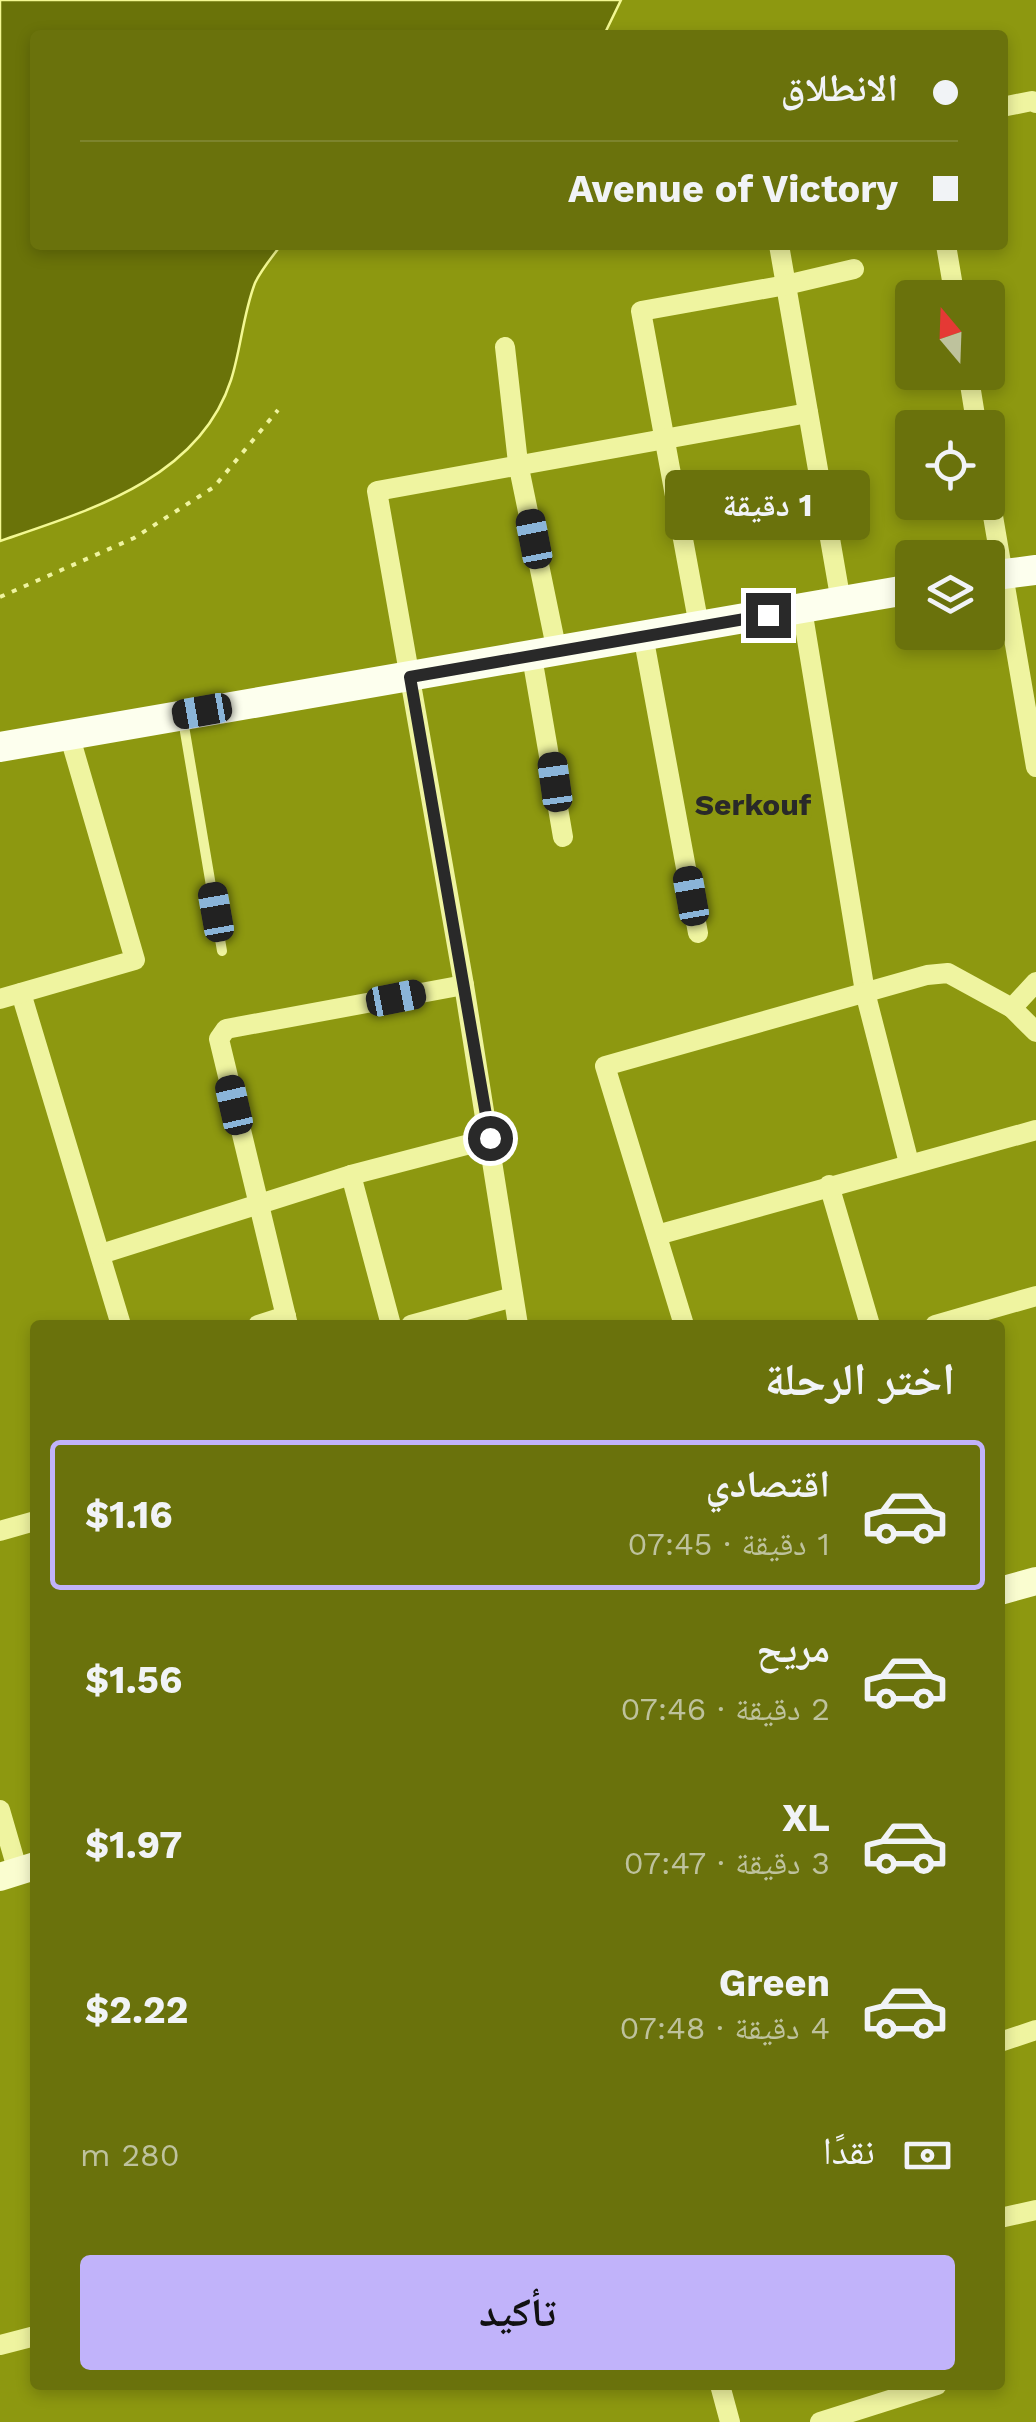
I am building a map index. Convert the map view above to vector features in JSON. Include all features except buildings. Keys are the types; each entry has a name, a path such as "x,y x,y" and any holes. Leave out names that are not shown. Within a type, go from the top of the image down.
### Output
{"main road":[{"path":"1005,573 1036,570"},
{"path":"0,746 895,592"},
{"path":"1005,1589 1036,1580"}],"street":[{"path":"1008,106 1034,102 1036,123"},
{"path":"780,250 841,602"},
{"path":"947,250 952,280"},
{"path":"698,626 641,311 786,286 854,269"},
{"path":"505,348 564,837"},
{"path":"517,1320 490,1138 377,491 808,412"},
{"path":"802,609 866,992 909,1163"},
{"path":"1005,621 1036,767"},
{"path":"643,636 698,934"},
{"path":"69,734 135,960 10,996 101,1254 120,1320"},
{"path":"682,1320 606,1066 866,992 948,974 1012,1008 1036,1032"},
{"path":"1012,1008 1036,982"},
{"path":"287,1320 219,1040 221,1034 226,1029 464,985"},
{"path":"656,1235 1036,1130"},
{"path":"101,1254 351,1175 490,1138"},
{"path":"351,1175 390,1320"},
{"path":"829,1185 869,1320"},
{"path":"952,1320 1036,1296"},
{"path":"429,1320 513,1297"},
{"path":"0,1531 30,1522"},
{"path":"0,1810 18,1872"},
{"path":"1005,2040 1036,2030"},
{"path":"1005,2217 1036,2210"},
{"path":"0,2345 30,2337"},
{"path":"721,2390 730,2422"},
{"path":"820,2422 922,2390"}],"lane":[{"path":"182,715 222,951"}],"path":[{"path":"0,597 134,538 214,487 278,410"}],"shaded area":[{"path":"0,0 621,0 606,30 30,30 30,250 277,250 255,283 231,380 215,414 194,443 167,467 103,503 0,541"}],"district":[{"name":"Serkouf","path":"753,805"}],"route":[{"path":"490,1138 410,677 768,615"}]}
